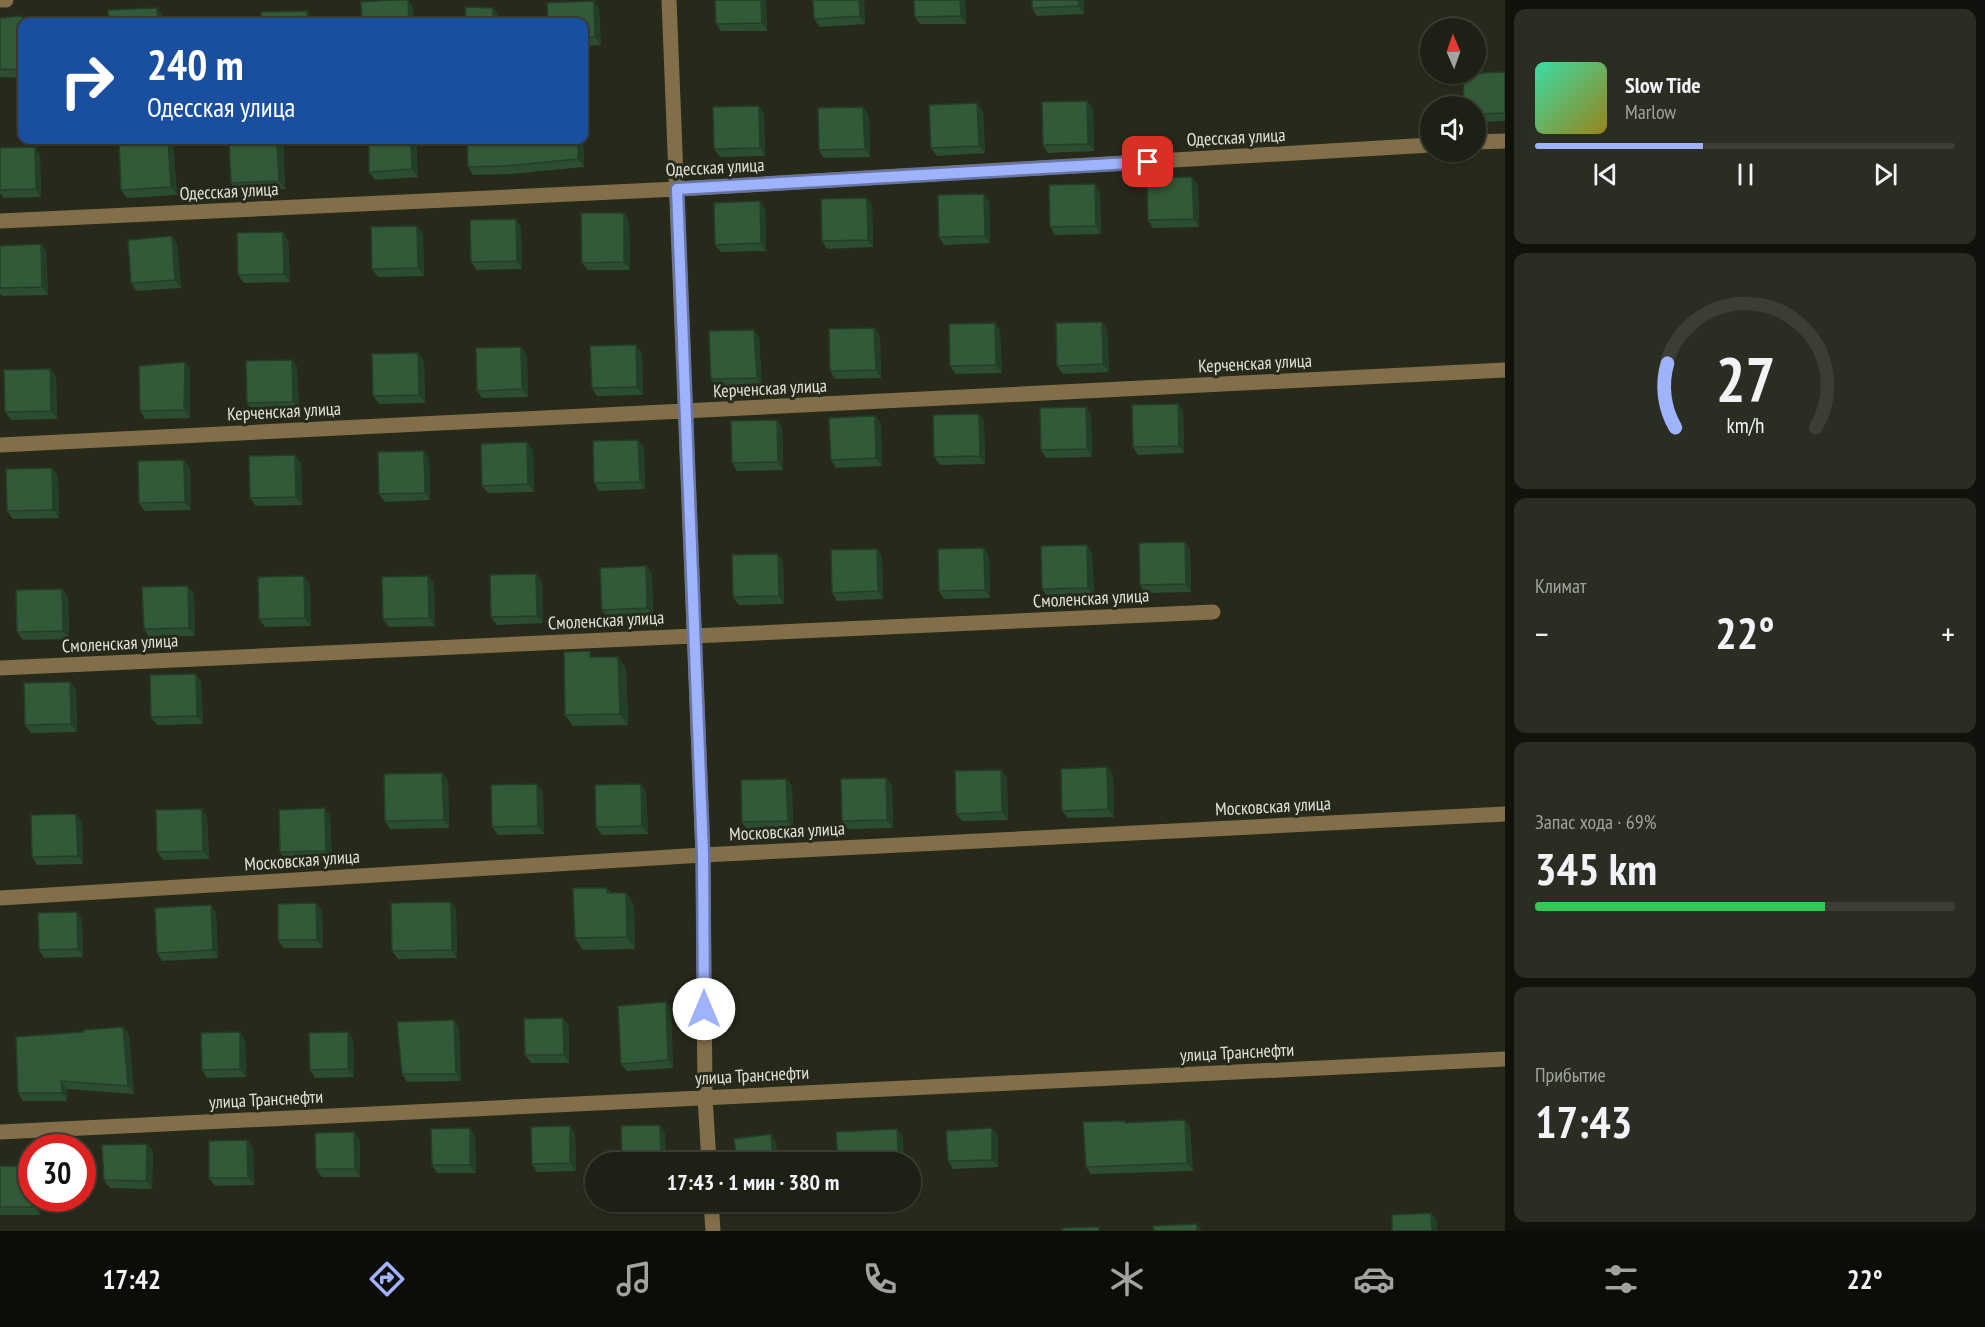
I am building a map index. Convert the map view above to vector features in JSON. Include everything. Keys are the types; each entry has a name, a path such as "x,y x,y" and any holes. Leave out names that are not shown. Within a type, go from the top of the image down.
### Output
{"street":[{"path":"0,0 6,0"},
{"path":"669,0 703,855 705,1097 708,1152"},
{"path":"1486,142 1505,141"},
{"name":"Одесская улица","path":"0,221 677,189 1420,146"},
{"name":"Керченская улица","path":"0,445 1505,370"},
{"name":"Смоленская улица","path":"0,668 1213,612"},
{"name":"Московская улица","path":"0,898 703,855 1505,814"},
{"name":"улица Транснефти","path":"0,1132 1505,1059"},
{"path":"712,1212 713,1231"}],"building":[{"path":"408,0 409,18 362,18 361,2"},
{"path":"715,0 761,0 762,23 716,24"},
{"path":"813,0 859,0 860,16 814,19"},
{"path":"914,0 960,0 961,16 915,17"},
{"path":"1032,0 1078,0 1079,6 1032,8"},
{"path":"594,1 595,37 588,38 588,18 548,18 547,3"},
{"path":"466,7 493,8 493,18 465,18"},
{"path":"157,8 158,18 109,18 108,10"},
{"path":"307,11 307,18 261,18 261,12"},
{"path":"22,16 18,18 18,70 0,69 0,18"},
{"path":"1505,72 1505,113 1486,114 1486,96 1464,96 1463,84 1486,84 1486,73"},
{"path":"1087,101 1088,144 1043,145 1042,102"},
{"path":"977,103 979,146 931,148 929,105"},
{"path":"759,106 760,148 714,149 713,107"},
{"path":"863,107 865,149 819,150 818,108"},
{"path":"119,144 168,144 171,187 121,190"},
{"path":"229,144 277,144 279,181 231,183"},
{"path":"369,144 411,144 412,169 369,172"},
{"path":"467,144 578,144 578,159 468,167"},
{"path":"35,147 36,189 0,190 0,148"},
{"path":"1192,177 1194,219 1148,220 1147,178"},
{"path":"1095,184 1096,226 1050,227 1049,185"},
{"path":"984,194 985,236 939,237 938,195"},
{"path":"867,198 868,240 822,241 821,199"},
{"path":"760,201 761,243 715,245 714,203"},
{"path":"581,213 624,213 624,262 582,263"},
{"path":"516,219 517,261 471,262 470,220"},
{"path":"417,226 418,268 372,269 371,227"},
{"path":"283,232 284,274 238,275 237,233"},
{"path":"172,236 175,280 131,283 128,240"},
{"path":"41,244 42,287 0,288 0,246"},
{"path":"1102,322 1103,364 1057,366 1056,323"},
{"path":"995,323 996,365 950,366 949,324"},
{"path":"874,328 876,370 830,371 829,329"},
{"path":"754,330 757,378 711,379 709,331"},
{"path":"636,345 637,387 592,388 590,346"},
{"path":"521,347 522,389 477,391 476,348"},
{"path":"418,353 419,395 373,396 372,354"},
{"path":"292,360 293,402 247,403 246,361"},
{"path":"185,362 184,410 140,411 139,366"},
{"path":"50,369 51,411 5,412 4,370"},
{"path":"1178,404 1179,446 1133,447 1132,405"},
{"path":"1086,407 1087,449 1041,450 1040,408"},
{"path":"979,414 980,456 934,457 933,415"},
{"path":"875,416 876,458 831,460 829,418"},
{"path":"777,420 778,462 732,463 731,421"},
{"path":"638,440 640,482 594,483 593,441"},
{"path":"527,442 528,484 482,486 481,444"},
{"path":"424,451 425,493 379,494 378,452"},
{"path":"295,455 296,497 250,498 249,456"},
{"path":"184,460 185,502 139,503 138,461"},
{"path":"52,468 53,510 7,511 6,469"},
{"path":"1185,542 1186,584 1140,585 1139,543"},
{"path":"1087,545 1088,588 1042,589 1041,546"},
{"path":"984,548 985,590 939,591 938,549"},
{"path":"877,549 878,591 832,593 831,550"},
{"path":"778,554 779,596 733,597 732,555"},
{"path":"646,566 647,608 602,610 600,568"},
{"path":"536,574 537,616 491,617 490,575"},
{"path":"304,576 305,618 259,619 258,577"},
{"path":"428,576 429,618 383,619 382,577"},
{"path":"188,586 189,628 144,629 142,587"},
{"path":"62,589 63,631 17,632 16,590"},
{"path":"590,651 590,657 618,657 620,714 565,715 564,652"},
{"path":"196,674 197,716 151,717 150,675"},
{"path":"70,682 71,724 25,725 24,683"},
{"path":"1107,767 1108,809 1062,811 1061,769"},
{"path":"1001,770 1002,812 956,814 955,771"},
{"path":"442,773 444,820 385,821 384,774"},
{"path":"886,778 887,820 842,821 841,779"},
{"path":"786,779 788,821 742,822 741,780"},
{"path":"537,784 538,826 492,827 491,785"},
{"path":"641,784 642,826 596,827 595,785"},
{"path":"325,808 326,851 280,852 279,810"},
{"path":"202,809 203,851 157,852 156,810"},
{"path":"76,814 78,856 32,857 31,815"},
{"path":"573,888 607,888 607,893 626,893 627,937 575,938"},
{"path":"451,902 452,950 392,951 391,903"},
{"path":"316,903 317,940 278,940 278,904"},
{"path":"211,905 213,950 157,953 155,908"},
{"path":"77,912 78,949 39,950 38,913"},
{"path":"666,1002 668,1060 621,1064 618,1006"},
{"path":"563,1018 564,1055 525,1055 524,1019"},
{"path":"454,1020 456,1074 402,1074 397,1022"},
{"path":"123,1027 128,1086 61,1081 62,1093 18,1093 16,1037"},
{"path":"240,1032 240,1069 202,1070 201,1033"},
{"path":"348,1032 348,1069 310,1070 309,1033"},
{"path":"1185,1120 1187,1163 1086,1167 1083,1122 1125,1121 1125,1123"},
{"path":"660,1125 661,1152 622,1152 621,1126"},
{"path":"570,1126 570,1163 532,1164 531,1127"},
{"path":"470,1128 470,1165 432,1165 431,1129"},
{"path":"992,1128 992,1160 948,1161 946,1131"},
{"path":"897,1129 898,1152 837,1152 836,1132"},
{"path":"354,1132 355,1169 316,1169 315,1133"},
{"path":"771,1134 772,1152 736,1152 734,1139"},
{"path":"247,1140 248,1178 209,1178 209,1141"},
{"path":"147,1144 146,1181 104,1180 102,1145"},
{"path":"0,1166 18,1167 18,1207 0,1207"},
{"path":"1431,1213 1432,1231 1392,1231 1392,1215"},
{"path":"1197,1224 1197,1231 1154,1231 1153,1226"},
{"path":"1099,1227 1099,1231 1063,1231 1062,1228"}],"route":[{"path":"704,1009 703,855 677,189 1148,162"}]}
